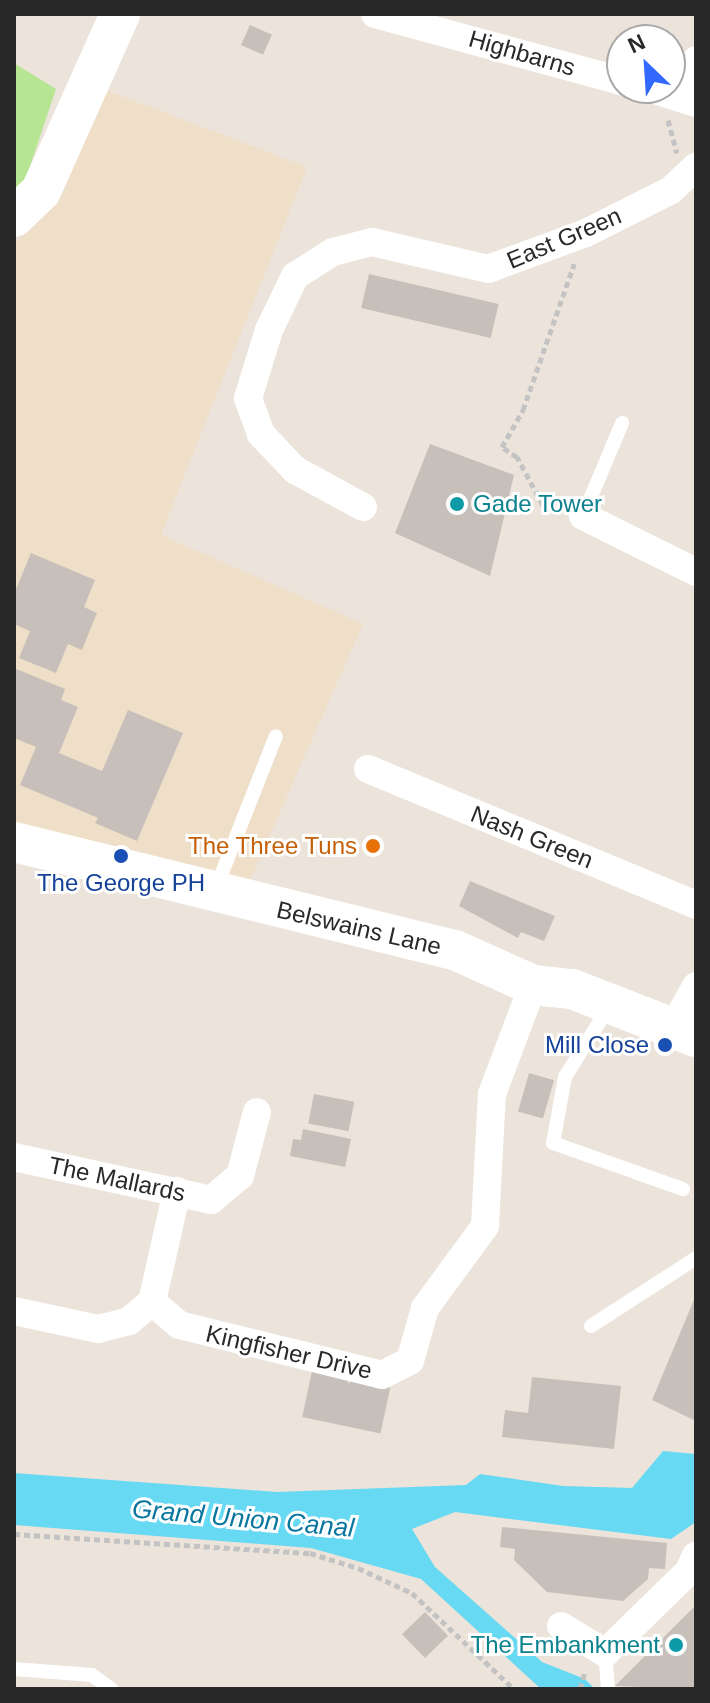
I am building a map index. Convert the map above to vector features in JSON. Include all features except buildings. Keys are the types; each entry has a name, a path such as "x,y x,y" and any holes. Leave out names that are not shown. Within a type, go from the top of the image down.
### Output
{"street":[{"path":"14,217 41,191 120,14"},
{"name":"Highbarns","path":"375,14 448,23 606,76"},
{"name":"East Green","path":"363,507 295,470 261,434 248,398 269,330 295,276 333,252 372,242 488,269 586,233 671,190 690,173"},
{"path":"583,516 696,572"},
{"name":"Nash Green","path":"368,769 696,905"},
{"name":"Belswains Lane","path":"14,842 214,895 455,950 533,985 572,989 684,1033"},
{"name":"Kingfisher Drive","path":"152,1302 179,1325 382,1375 410,1361 425,1308 485,1226 492,1094 533,985"},
{"path":"684,1033 696,986"},
{"name":"The Mallards","path":"14,1157 211,1200 240,1176 257,1112"},
{"path":"14,1311 98,1329 129,1321 152,1302 177,1191"},
{"path":"561,1626 596,1656 689,1571 696,1555"}],"lane":[{"path":"583,516 622,423"},
{"path":"214,895 276,736"},
{"path":"610,1005 565,1077 553,1143 683,1189"},
{"path":"591,1326 696,1258"},
{"path":"596,1656 608,1689"},
{"path":"14,1669 92,1675 111,1689"}],"path":[{"path":"674,104 690,173"},
{"path":"583,516 543,505 517,457 502,447 523,410 586,233"},
{"path":"14,1534 310,1553 358,1568 412,1593 514,1689"},
{"path":"580,1689 596,1656"}],"shaded area":[{"path":"103,89 307,167 161,535 363,624 247,887 218,869 198,877 14,825 14,245 28,230"}],"green space":[{"path":"14,63 56,89 23,187 14,193"}],"water":[{"name":"Grand Union Canal","path":"663,1451 696,1454 696,1522 671,1539 455,1512 412,1529 435,1567 542,1662 585,1679 595,1689 541,1689 421,1579 311,1548 14,1525 14,1473 277,1492 466,1485 480,1474 563,1486 632,1488"}],"place":[{"name":"Gade Tower","path":"457,504"},
{"name":"The Three Tuns","path":"373,846"},
{"name":"The George PH","path":"121,856"},
{"name":"Mill Close","path":"665,1045"},
{"name":"The Embankment","path":"676,1645"}]}
